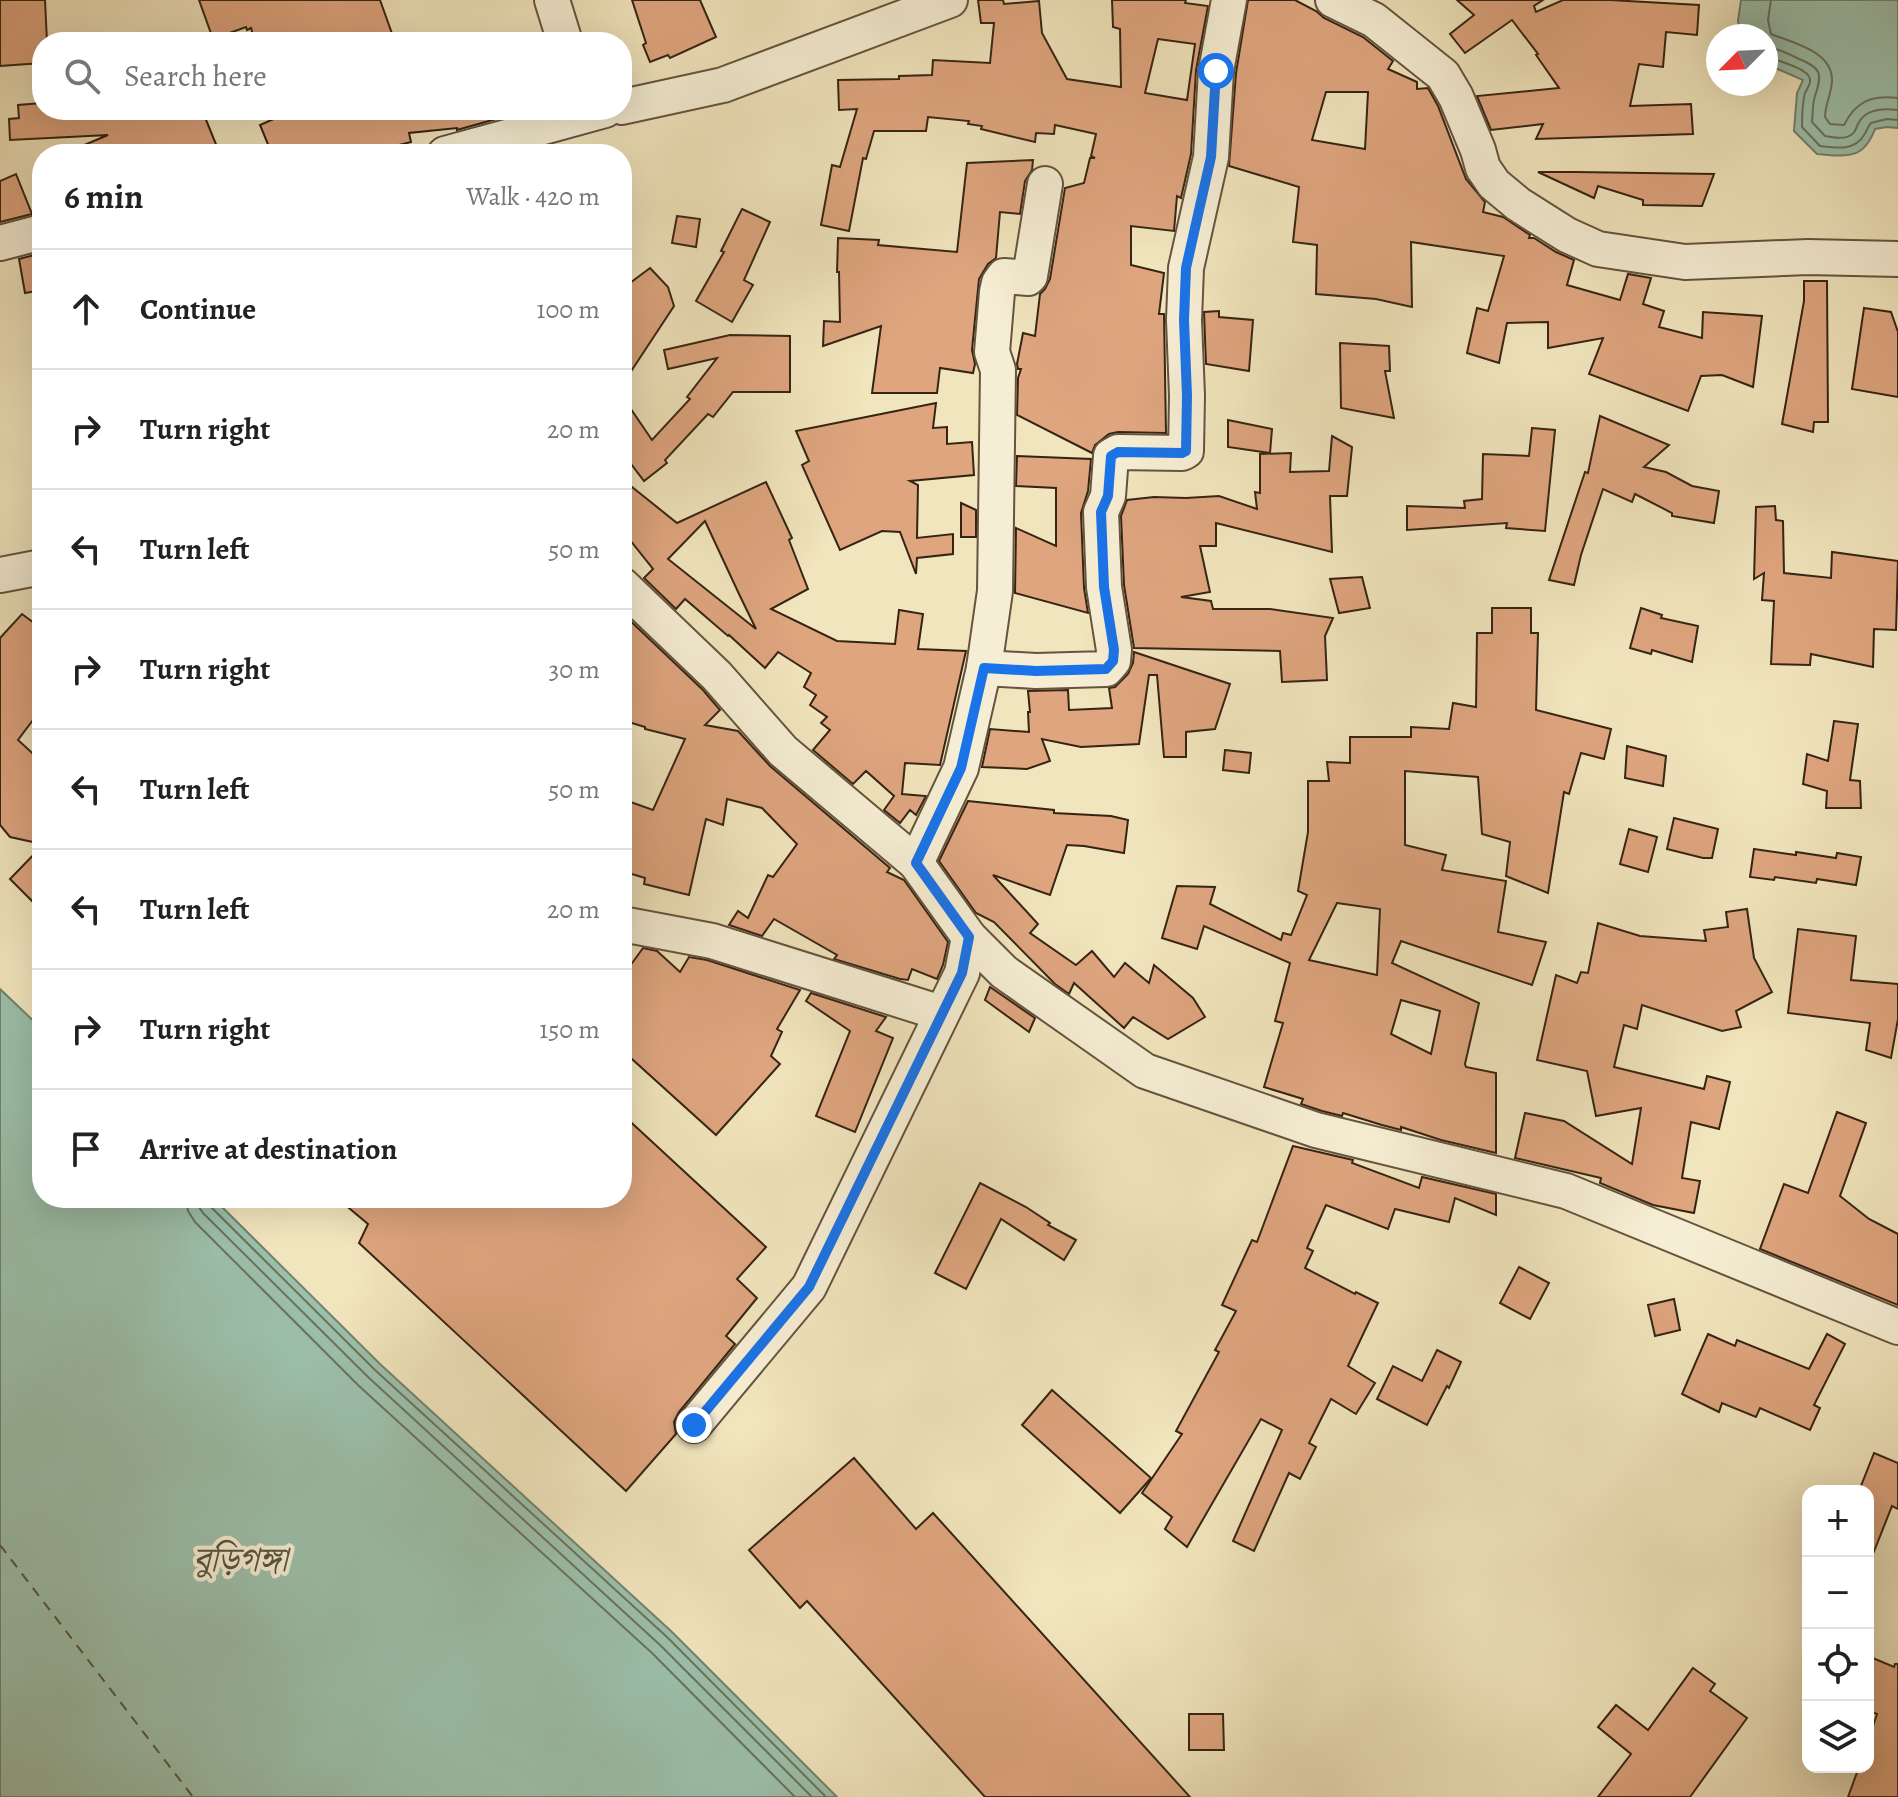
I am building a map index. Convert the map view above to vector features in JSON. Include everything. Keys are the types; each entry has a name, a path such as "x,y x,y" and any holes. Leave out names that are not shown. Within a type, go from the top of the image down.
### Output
{"street":[{"path":"552,0 562,32"},
{"path":"632,105 723,85 950,0"},
{"path":"984,668 1036,671 1106,669 1113,661 1104,587 1101,512 1108,496 1111,456 1118,452 1186,451 1186,268 1211,157 1216,71 1229,0"},
{"path":"1333,0 1374,20 1443,75 1456,97 1483,168 1494,184 1518,204 1567,235 1598,249 1685,262 1808,257 1898,259"},
{"path":"480,144 563,120"},
{"path":"916,863 961,768 984,668 995,591 998,370 992,352 997,292 1004,276 1030,276 1045,184"},
{"path":"0,243 32,235"},
{"path":"0,575 32,569"},
{"path":"632,595 717,676 783,751 916,863 969,937 1004,972 1145,1071 1316,1130 1566,1191 1898,1327"},
{"path":"632,926 712,941 941,1013"},
{"path":"694,1425 809,1287 962,973 969,937"}],"water":[{"path":"1741,0 1898,0 1898,128 1875,129 1859,152 1817,154 1794,131 1797,93 1803,80 1778,69 1778,24 1739,24"},
{"name":"বুড়িগঙ্গা","path":"0,989 32,1019 32,1208 223,1208 380,1364 672,1632 837,1797 0,1797"}],"building":[{"path":"0,0 45,0 47,32 32,32 32,64 0,66"},
{"path":"199,0 380,0 391,32 252,32 246,27 232,32 210,32"},
{"path":"632,0 700,0 716,37 670,58 668,55 650,62"},
{"path":"978,0 1003,0 1004,4 1039,1 1042,33 1067,79 1121,87 1120,29 1113,27 1112,0 1186,0 1185,3 1208,6 1196,70 1191,154 1181,198 1177,196 1174,231 1131,226 1131,265 1164,273 1159,314 1164,314 1166,433 1109,434 1095,445 1092,453 1017,415 1021,369 1017,364 1023,333 1035,336 1040,294 1050,279 1065,188 1084,183 1090,158 1095,158 1091,156 1096,134 1055,125 1054,134 1036,133 1035,142 981,129 982,126 968,124 969,121 928,117 926,131 874,131 866,159 863,158 849,231 821,225 832,165 840,167 857,109 839,110 838,80 932,75 933,60 990,63 994,23 981,23","holes":["1158,39 1195,44 1187,100 1145,93"]},
{"path":"1248,0 1295,0 1363,37 1393,61 1388,69 1417,82 1417,89 1428,88 1466,179 1485,202 1483,212 1503,217 1530,235 1529,238 1574,260 1567,285 1620,300 1628,274 1651,278 1643,304 1664,311 1659,327 1702,338 1703,312 1762,316 1753,387 1722,375 1701,376 1688,411 1589,374 1603,338 1548,348 1548,322 1507,323 1499,363 1467,353 1477,308 1488,311 1504,256 1411,242 1412,307 1376,299 1316,294 1317,245 1293,242 1299,187 1229,166 1236,73","holes":["1326,92 1368,92 1365,149 1312,140"]},
{"path":"1457,0 1543,0 1534,6 1536,12 1563,0 1699,5 1697,35 1666,32 1663,67 1639,64 1630,106 1691,104 1693,134 1536,139 1543,124 1491,130 1477,96 1559,88 1512,20 1465,53 1450,34 1474,15"},
{"path":"32,104 32,120 206,120 216,144 87,144 108,135 10,140 9,119 19,118 18,105"},
{"path":"271,120 493,120 457,130 409,133 411,142 403,144 268,144 260,125"},
{"path":"1033,160 1032,170 1025,181 1020,214 1000,212 996,258 988,264 979,279 972,350 973,373 940,368 937,393 872,393 881,326 823,346 824,321 840,322 838,238 879,240 878,245 957,252 967,163"},
{"path":"1538,172 1714,174 1702,206 1643,205 1643,200 1598,186 1594,198"},
{"path":"16,174 32,214 0,222 0,181"},
{"path":"742,209 770,222 744,280 753,285 732,322 696,301 724,252 721,251"},
{"path":"677,216 700,219 696,247 672,243"},
{"path":"32,256 32,292 25,293 19,259"},
{"path":"650,268 668,287 674,306 632,370 632,282"},
{"path":"1804,281 1827,281 1828,422 1814,422 1813,432 1782,424 1804,301"},
{"path":"1864,308 1891,312 1898,332 1898,397 1852,389"},
{"path":"1219,311 1219,317 1253,320 1249,371 1206,364 1204,312"},
{"path":"730,335 790,336 790,392 733,392 713,417 708,414 665,460 667,463 644,481 632,465 632,411 652,440 690,399 687,397 717,358 668,369 664,350"},
{"path":"1340,343 1389,346 1390,371 1385,371 1394,418 1341,408"},
{"path":"936,403 933,428 947,427 947,444 972,442 974,475 910,481 918,485 917,538 953,534 953,554 917,558 916,574 900,532 882,531 840,550 802,465 809,461 796,431"},
{"path":"1600,416 1669,445 1644,467 1666,472 1692,486 1719,491 1714,523 1672,516 1672,513 1635,494 1632,502 1603,489 1574,585 1549,580 1585,472 1588,473"},
{"path":"1228,420 1272,429 1270,453 1228,447"},
{"path":"1532,428 1555,430 1545,531 1506,528 1507,523 1407,530 1407,506 1465,508 1464,501 1482,499 1483,454 1529,456"},
{"path":"1332,436 1352,447 1347,496 1330,496 1332,552 1216,523 1216,546 1200,546 1210,592 1181,597 1211,601 1213,609 1270,609 1333,618 1325,636 1327,680 1282,682 1280,651 1134,648 1124,585 1121,516 1127,500 1219,496 1257,509 1255,492 1260,493 1260,454 1291,453 1290,472 1329,471"},
{"path":"1017,456 1091,459 1088,491 1081,513 1088,613 1015,593 1016,528 1056,546 1056,488 1016,486"},
{"path":"766,482 792,538 789,540 808,589 771,609 837,641 895,644 899,610 923,614 918,649 966,651 940,765 905,763 902,794 926,796 916,815 910,810 900,823 884,810 894,796 866,771 853,784 813,750 830,730 821,723 827,717 810,705 816,695 804,687 811,673 778,652 765,668 685,599 676,609 644,578 653,569 632,543 632,487 677,523","holes":["705,521 756,629 668,559"]},
{"path":"961,503 976,510 976,537 961,537"},
{"path":"1775,506 1776,520 1783,521 1784,573 1831,578 1832,552 1898,561 1896,630 1874,629 1873,667 1811,654 1810,665 1771,664 1774,601 1762,600 1764,573 1754,579 1756,507"},
{"path":"1362,577 1370,608 1339,613 1330,579"},
{"path":"1492,608 1531,608 1531,633 1538,633 1536,710 1611,729 1604,759 1581,753 1569,794 1564,792 1548,893 1506,876 1510,842 1482,834 1478,777 1405,771 1405,845 1446,855 1442,870 1506,881 1498,932 1546,942 1532,985 1401,941 1392,963 1479,1003 1465,1064 1466,1067 1496,1073 1496,1153 1343,1113 1342,1116 1322,1111 1301,1104 1303,1099 1264,1087 1283,1023 1275,1021 1290,963 1204,926 1197,949 1162,938 1177,886 1215,887 1210,904 1281,940 1283,933 1291,935 1307,895 1298,891 1308,832 1308,781 1329,781 1327,762 1350,763 1350,737 1411,737 1411,727 1449,729 1453,703 1476,707 1477,633 1492,633","holes":["1337,903 1380,909 1377,975 1309,960","1401,1000 1440,1011 1431,1054 1391,1034"]},
{"path":"1641,608 1662,615 1661,618 1698,626 1692,662 1652,650 1651,654 1630,648"},
{"path":"22,614 32,622 32,721 18,740 32,753 32,842 10,837 0,825 0,638"},
{"path":"632,623 720,710 705,725 738,731 770,766 890,868 887,872 904,880 948,942 937,979 912,969 908,980 900,979 834,959 837,955 774,919 762,936 729,925 738,911 748,918 768,875 773,877 797,844 762,808 727,799 723,825 706,819 689,895 644,884 645,878 632,874 632,803 653,810 685,739 632,723"},
{"path":"1134,652 1230,684 1215,729 1186,732 1186,757 1164,757 1157,675 1149,675 1139,744 1081,747 1042,739 1050,761 1027,769 982,767 990,729 1029,732 1028,691 1068,690 1069,710 1112,708 1109,688 1115,687 1128,674"},
{"path":"1834,721 1858,724 1850,780 1860,781 1861,808 1826,808 1827,791 1803,784 1807,754 1828,761"},
{"path":"1627,746 1666,756 1663,786 1625,778"},
{"path":"1225,750 1251,753 1249,773 1223,770"},
{"path":"968,801 1128,820 1124,853 1067,845 1050,895 993,875 1038,924 1030,933 1076,965 1092,951 1114,977 1125,963 1149,983 1154,965 1193,998 1205,1017 1168,1039 1133,1017 1124,1028 1074,983 1069,994 1055,984 994,922 976,913 939,861"},
{"path":"1674,818 1718,829 1712,858 1667,849"},
{"path":"1629,829 1657,837 1648,872 1620,864"},
{"path":"1754,849 1836,858 1837,853 1861,857 1856,885 1817,879 1816,883 1750,877"},
{"path":"32,856 32,901 10,879"},
{"path":"1747,909 1754,958 1772,992 1736,1011 1741,1027 1722,1031 1642,1005 1637,1029 1624,1025 1614,1067 1704,1089 1707,1076 1730,1082 1719,1129 1691,1122 1682,1178 1700,1181 1694,1213 1653,1205 1600,1183 1601,1178 1515,1158 1525,1113 1564,1121 1632,1164 1641,1108 1596,1116 1587,1071 1537,1060 1556,975 1577,983 1581,972 1588,973 1598,923 1640,936 1706,941 1704,930 1728,927 1726,912"},
{"path":"1798,929 1856,936 1851,980 1898,984 1898,1019 1891,1058 1866,1050 1870,1023 1788,1013"},
{"path":"643,948 657,951 680,972 689,957 800,990 777,1029 782,1032 771,1056 780,1064 716,1135 632,1059 632,963"},
{"path":"990,987 1035,1018 1029,1032 985,1000"},
{"path":"811,993 886,1017 876,1031 893,1038 855,1132 816,1116 850,1031 806,1001"},
{"path":"1837,1112 1866,1123 1840,1196 1869,1219 1898,1234 1898,1305 1760,1249 1784,1184 1808,1193"},
{"path":"632,1123 766,1247 737,1279 757,1298 726,1336 735,1344 679,1412 674,1422 676,1434 626,1491 359,1243 368,1224 349,1208 632,1208"},
{"path":"1293,1146 1353,1160 1352,1163 1419,1188 1422,1177 1496,1194 1496,1215 1455,1198 1449,1222 1395,1209 1388,1229 1326,1205 1307,1248 1313,1251 1305,1268 1378,1303 1348,1366 1375,1383 1356,1414 1331,1399 1309,1443 1316,1447 1300,1479 1289,1473 1254,1551 1233,1541 1282,1430 1261,1419 1187,1547 1165,1529 1172,1517 1142,1493 1182,1434 1176,1431 1219,1352 1215,1350 1236,1311 1222,1305 1252,1240 1257,1242"},
{"path":"980,1183 1026,1207 1050,1223 1048,1225 1076,1240 1064,1260 1001,1219 966,1289 935,1273"},
{"path":"1519,1267 1549,1283 1530,1319 1500,1303"},
{"path":"1674,1299 1680,1330 1655,1336 1648,1305"},
{"path":"1708,1334 1735,1346 1737,1340 1809,1369 1827,1334 1845,1344 1814,1405 1820,1408 1810,1430 1760,1408 1756,1417 1722,1403 1719,1412 1682,1394"},
{"path":"1437,1350 1461,1362 1427,1425 1377,1399 1393,1366 1422,1381"},
{"path":"1052,1390 1151,1478 1120,1513 1022,1425"},
{"path":"1874,1453 1898,1463 1898,1509 1892,1506 1874,1551 1874,1485 1861,1485"},
{"path":"854,1458 916,1529 933,1513 1190,1797 985,1797 807,1601 800,1608 749,1550"},
{"path":"1874,1659 1894,1667 1898,1664 1898,1797 1848,1797 1857,1773 1874,1773 1874,1723 1877,1714 1874,1713"},
{"path":"1693,1668 1715,1684 1710,1691 1747,1718 1690,1797 1598,1797 1631,1754 1598,1727 1616,1705 1648,1730"},
{"path":"1189,1714 1223,1714 1224,1750 1189,1750"}],"ferry route":[{"path":"0,1545 193,1797"}],"route":[{"path":"694,1425 809,1287 962,973 969,937 916,863 961,768 984,668 1036,671 1106,669 1113,661 1104,587 1101,512 1108,496 1111,456 1118,452 1186,451 1186,268 1211,157 1216,71"}]}
